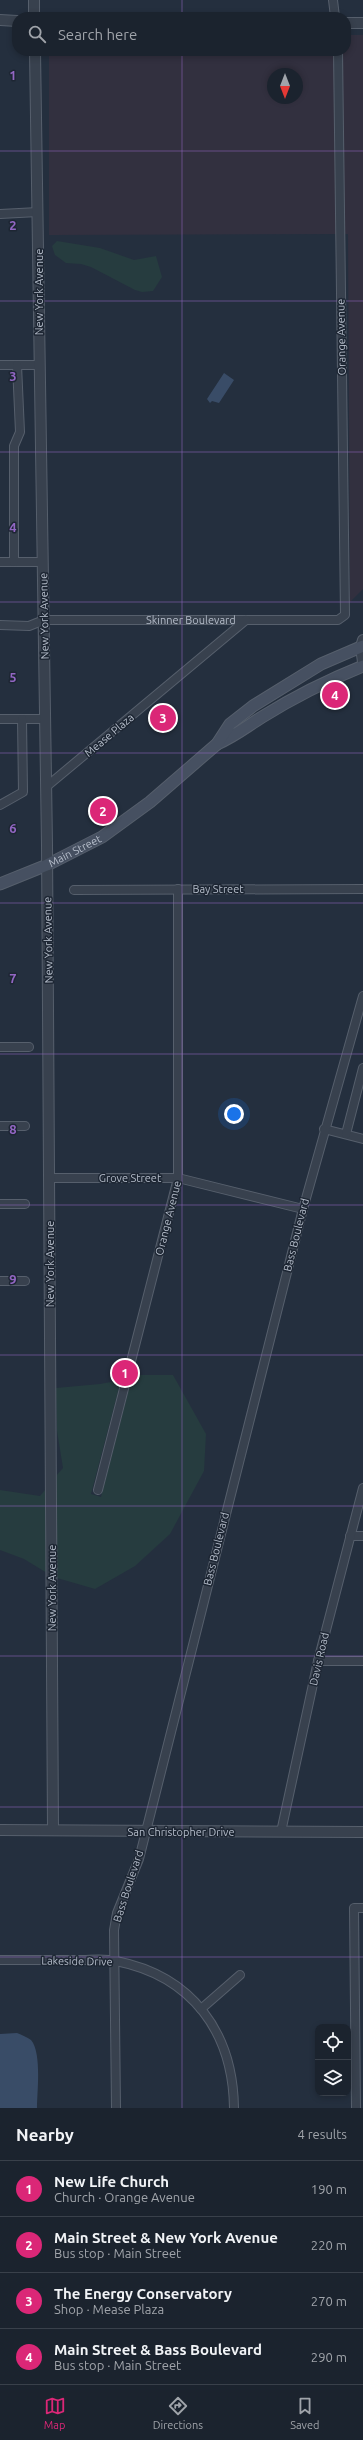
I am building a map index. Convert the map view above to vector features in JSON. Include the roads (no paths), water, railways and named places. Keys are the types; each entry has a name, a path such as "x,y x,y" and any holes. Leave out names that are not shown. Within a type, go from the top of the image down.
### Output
{"main road":[{"name":"Main Street","path":"0,884 47,865 114,828 150,802 217,744 230,724 253,706 321,664 362,644"},
{"name":"Main Street","path":"217,744 237,735 261,718 319,685 363,666"}],"street":[{"path":"34,0 34,12"},
{"path":"333,0 335,12"},
{"path":"0,20 12,21"},
{"path":"351,23 363,23"},
{"name":"New York Avenue","path":"35,56 47,865 53,1830"},
{"name":"Orange Avenue","path":"338,56 345,615 338,620"},
{"path":"0,214 38,212"},
{"path":"0,365 40,365"},
{"path":"14,562 14,446 20,432 17,365"},
{"path":"0,562 43,562"},
{"name":"Skinner Boulevard","path":"0,625 29,626 44,620 338,620"},
{"name":"Mease Plaza","path":"46,788 246,620"},
{"path":"362,644 363,662"},
{"path":"0,719 45,719"},
{"path":"0,805 24,792 22,719"},
{"name":"Orange Avenue","path":"98,1490 178,1178 178,889"},
{"name":"Bay Street","path":"74,890 363,889"},
{"name":"Bass Boulevard","path":"116,2108 114,1930 118,1913 139,1859 144,1832 302,1209 363,996"},
{"path":"0,1047 29,1047"},
{"path":"346,1134 363,1068"},
{"path":"0,1126 24,1126"},
{"path":"324,1129 363,1139"},
{"name":"Grove Street","path":"50,1178 178,1178 302,1209"},
{"path":"0,1204 25,1204"},
{"path":"0,1281 24,1281"},
{"name":"Davis Road","path":"281,1832 318,1661 363,1488"},
{"path":"350,1536 363,1536"},
{"path":"318,1661 363,1661"},
{"name":"San Christopher Drive","path":"0,1830 144,1832 363,1832"},
{"path":"356,2108 354,1908 363,1908"},
{"name":"Lakeside Drive","path":"0,1960 114,1960 143,1968 164,1978 186,1993 214,2026 224,2046 231,2070 234,2108"},
{"path":"201,2009 240,1975"}],"water":[{"path":"224,373 234,380 219,403 212,401 210,403 207,399"},
{"path":"17,2033 31,2040 37,2054 37,2108 0,2108 0,2034"}],"place":[{"name":"Main Street & Bass Boulevard","path":"335,695"},
{"name":"The Energy Conservatory","path":"163,718"},
{"name":"Main Street & New York Avenue","path":"103,811"},
{"name":"New Life Church","path":"125,1373"}]}
